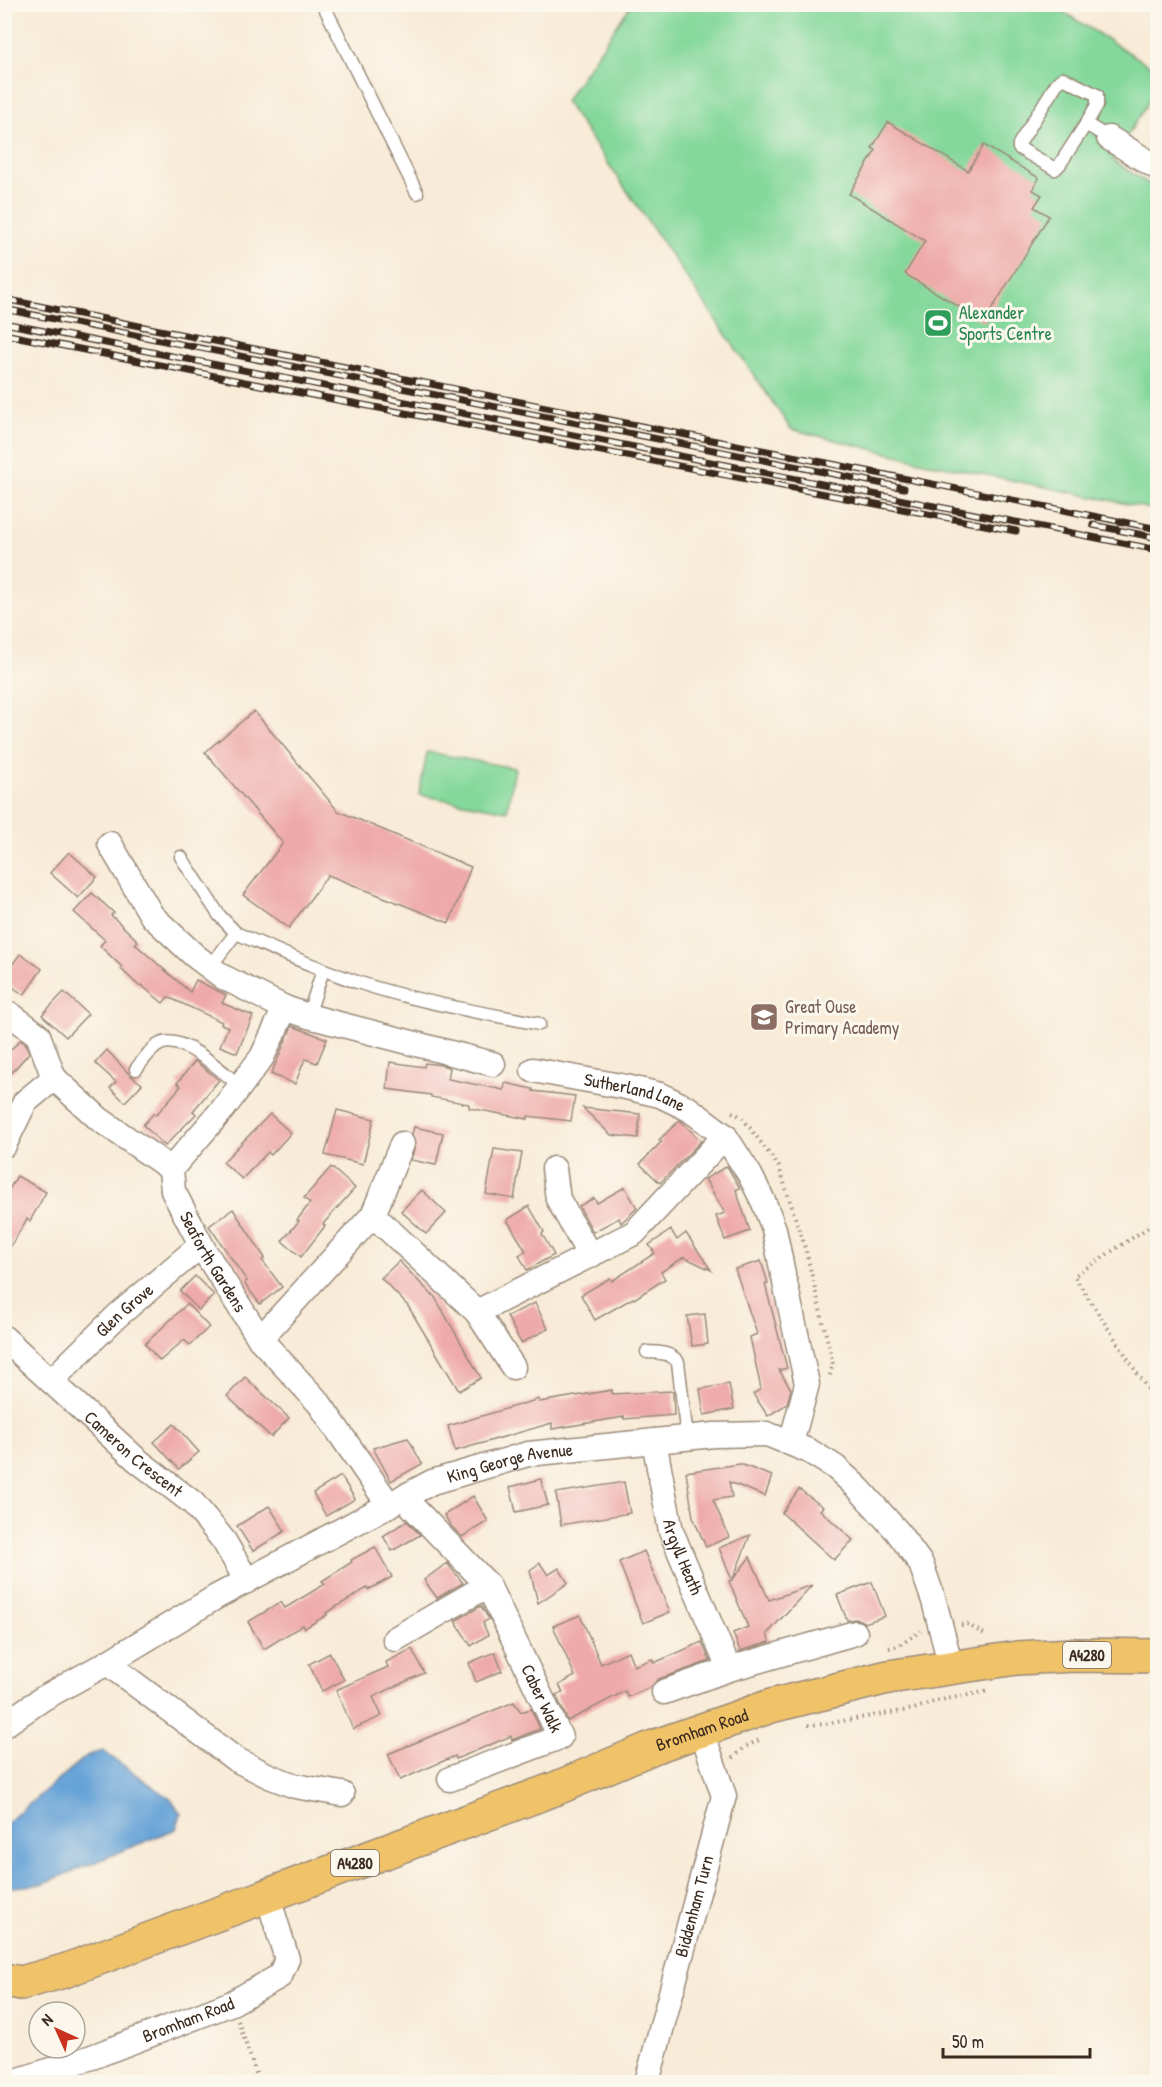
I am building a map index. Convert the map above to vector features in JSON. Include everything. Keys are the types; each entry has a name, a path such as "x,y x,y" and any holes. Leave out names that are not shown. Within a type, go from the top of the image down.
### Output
{"main road":[{"name":"Bromham Road","path":"4,1980 21,1983 64,1971 557,1788 656,1746 702,1732 771,1706 841,1688 951,1667 1017,1658 1074,1655 1158,1656"}],"street":[{"path":"1109,138 1154,158"},
{"path":"110,844 152,916 195,956 223,977 285,1008 308,1016 492,1064"},
{"path":"10,1014 38,1035 54,1078 99,1119 171,1169 240,1087 262,1057 285,1008"},
{"name":"Sutherland Lane","path":"533,1070 660,1095 689,1109 725,1136 750,1175 774,1229 807,1384 792,1443"},
{"path":"4,1145 25,1102 54,1078"},
{"path":"477,1312 634,1233 725,1136"},
{"path":"260,1339 373,1215 402,1144"},
{"name":"Seaforth Gardens","path":"171,1169 173,1191 201,1245 260,1339 319,1403 396,1501"},
{"path":"554,1169 558,1199 590,1256"},
{"path":"373,1215 477,1312 513,1367"},
{"name":"Glen Grove","path":"51,1381 117,1316 201,1245"},
{"name":"Cameron Crescent","path":"4,1338 137,1460 193,1503 224,1541 247,1581"},
{"name":"King George Avenue","path":"4,1725 42,1699 107,1663 216,1597 432,1482 528,1454 714,1435 768,1434 809,1451 835,1467 858,1488 903,1539 921,1564 934,1601 951,1667"},
{"name":"Argyll Heath","path":"654,1441 670,1531 729,1669"},
{"name":"Caber Walk","path":"396,1501 488,1585 560,1737 450,1779"},
{"path":"395,1639 488,1585"},
{"path":"663,1692 729,1669 855,1633"},
{"path":"107,1663 236,1759 295,1786 342,1794"},
{"name":"Biddenham Turn","path":"647,2082 724,1796 702,1732"},
{"name":"Bromham Road","path":"13,2082 92,2057 231,2003 280,1976 287,1959 268,1897"}],"lane":[{"path":"323,4 417,193"},
{"path":"1063,78 1097,95 1097,105 1086,124 1060,165 1055,169 1019,148 1019,144 1057,83 1063,78"},
{"path":"1086,124 1109,138"},
{"path":"180,857 219,915 236,933 360,983 450,1006 539,1024"},
{"path":"210,967 236,933"},
{"path":"308,1016 323,970"},
{"path":"136,1069 153,1049 161,1043 171,1042 205,1059 240,1087"},
{"path":"647,1352 666,1353 675,1357 678,1362 687,1438"}],"path":[{"path":"723,1108 742,1117 779,1167 806,1251 833,1364 827,1385"},
{"path":"1158,1221 1074,1276 1158,1405"},
{"path":"798,1726 825,1724 914,1709 936,1701 996,1689"},
{"path":"732,1759 745,1747 763,1738"},
{"path":"231,2003 259,2082"}],"green space":[{"name":"Alexander Sports Centre","path":"631,5 1052,5 1157,70 1157,88 1112,160 1157,189 1157,510 924,462 791,429 565,101"},
{"path":"427,752 515,768 507,811 419,795"}],"water":[{"path":"103,1751 172,1800 181,1814 176,1829 42,1884 5,1888 5,1824 88,1755"}],"building":[{"path":"888,122 968,171 984,145 1039,178 1033,190 1042,195 1034,207 1049,216 984,322 905,274 925,241 849,194 876,150 872,148"},
{"path":"254,711 338,811 471,867 449,923 328,875 289,928 243,895 283,843 205,752"},
{"path":"69,852 97,877 78,898 50,873"},
{"path":"92,893 114,913 111,915 138,941 135,944 190,992 196,980 226,995 222,1003 253,1016 237,1053 220,1046 228,1027 221,1024 222,1022 168,997 163,1003 141,985 139,986 100,946 105,940 74,912"},
{"path":"20,954 42,969 24,995 4,981 4,976"},
{"path":"64,992 88,1014 66,1037 42,1015"},
{"path":"292,1026 327,1039 317,1063 305,1059 295,1084 271,1074"},
{"path":"20,1040 26,1044 29,1053 4,1081 4,1057"},
{"path":"107,1050 130,1075 142,1084 125,1102 110,1088 116,1082 95,1063"},
{"path":"195,1061 219,1080 193,1111 196,1114 165,1146 143,1125 154,1113 156,1115 181,1086 177,1083"},
{"path":"390,1062 424,1067 425,1063 442,1065 450,1068 448,1079 504,1090 505,1083 533,1089 533,1091 575,1096 571,1121 528,1116 528,1119 469,1108 469,1104 431,1097 431,1095 387,1089"},
{"path":"583,1108 640,1114 638,1138 611,1135"},
{"path":"337,1110 374,1119 363,1164 325,1155"},
{"path":"270,1114 291,1133 271,1155 268,1152 242,1179 223,1162"},
{"path":"680,1120 701,1141 660,1183 640,1164 662,1141 659,1140"},
{"path":"414,1127 443,1133 436,1165 411,1160 416,1143 412,1134"},
{"path":"494,1149 522,1153 514,1199 486,1194"},
{"path":"727,1166 740,1188 736,1190 750,1231 725,1240 716,1216 725,1213 705,1179"},
{"path":"331,1167 355,1188 323,1224 325,1226 301,1257 282,1241 299,1221 297,1220 310,1203 304,1198"},
{"path":"17,1176 46,1192 30,1221 27,1219 4,1257 4,1198"},
{"path":"625,1187 637,1208 621,1223 619,1218 593,1232 579,1206 594,1198 597,1203"},
{"path":"422,1190 446,1213 426,1234 401,1211"},
{"path":"529,1206 554,1255 527,1270 519,1255 526,1251 507,1220"},
{"path":"233,1209 265,1258 262,1260 282,1287 260,1304 244,1283 247,1281 209,1226"},
{"path":"671,1230 677,1240 686,1233 711,1270 684,1257 661,1272 665,1279 595,1320 581,1295 610,1278 612,1281 655,1253 649,1245"},
{"path":"399,1261 433,1294 481,1378 459,1391 408,1306 381,1278"},
{"path":"761,1261 787,1368 779,1370 791,1389 787,1404 768,1416 753,1394 761,1389 750,1337 757,1334 735,1269"},
{"path":"195,1276 214,1295 199,1310 180,1291"},
{"path":"535,1303 548,1329 521,1343 507,1316"},
{"path":"187,1304 209,1327 190,1345 184,1340 160,1361 145,1344"},
{"path":"705,1314 708,1344 692,1346 687,1316"},
{"path":"245,1377 289,1418 271,1437 227,1396"},
{"path":"729,1384 734,1409 704,1415 700,1389"},
{"path":"612,1390 612,1394 673,1391 674,1415 624,1419 624,1417 552,1429 552,1423 455,1451 448,1426 539,1399 539,1402"},
{"path":"174,1424 199,1452 179,1469 154,1442"},
{"path":"408,1438 422,1464 391,1481 373,1448"},
{"path":"740,1464 772,1476 765,1496 729,1482 732,1497 713,1500 729,1537 706,1547 693,1517 686,1472"},
{"path":"341,1476 355,1499 326,1516 313,1493"},
{"path":"541,1479 548,1505 516,1512 510,1487"},
{"path":"624,1482 630,1513 561,1525 556,1493"},
{"path":"799,1489 823,1507 820,1510 853,1540 834,1560 782,1513"},
{"path":"473,1496 488,1521 462,1537 444,1515"},
{"path":"269,1506 285,1531 253,1551 237,1526"},
{"path":"407,1521 420,1535 392,1551 383,1536"},
{"path":"750,1535 733,1579 750,1557 769,1600 812,1585 767,1634 770,1642 740,1651 733,1633 748,1627 729,1581 732,1580 719,1548"},
{"path":"375,1547 392,1577 368,1590 367,1588 326,1613 327,1615 305,1628 303,1625 264,1649 248,1622 281,1602 285,1608 325,1584 322,1581 352,1562 351,1560"},
{"path":"644,1551 670,1612 643,1623 619,1562"},
{"path":"447,1563 463,1583 437,1598 424,1580"},
{"path":"540,1563 548,1575 559,1568 568,1583 538,1603 530,1570"},
{"path":"872,1582 885,1616 865,1623 858,1619 847,1620 837,1595"},
{"path":"481,1606 489,1619 483,1623 488,1635 471,1646 455,1621"},
{"path":"580,1615 601,1664 628,1651 634,1666 652,1659 654,1663 702,1642 710,1661 659,1679 651,1687 628,1697 625,1691 568,1721 556,1695 563,1692 559,1685 575,1676 553,1626"},
{"path":"412,1649 424,1673 373,1697 382,1716 353,1729 336,1690 388,1667 386,1662"},
{"path":"495,1652 502,1671 476,1682 469,1663"},
{"path":"330,1653 344,1680 322,1691 309,1664"},
{"path":"514,1702 521,1712 531,1709 540,1729 512,1740 511,1736 456,1759 455,1756 400,1780 388,1754"}],"railway":[{"path":"4,299 1158,529"},
{"path":"4,309 904,488"},
{"path":"4,323 1158,550"},
{"path":"4,334 1016,531"},
{"path":"1093,525 1158,538"}],"place":[{"name":"Alexander Sports Centre","path":"938,323"},
{"name":"Great Ouse Primary Academy","path":"764,1017"}]}
